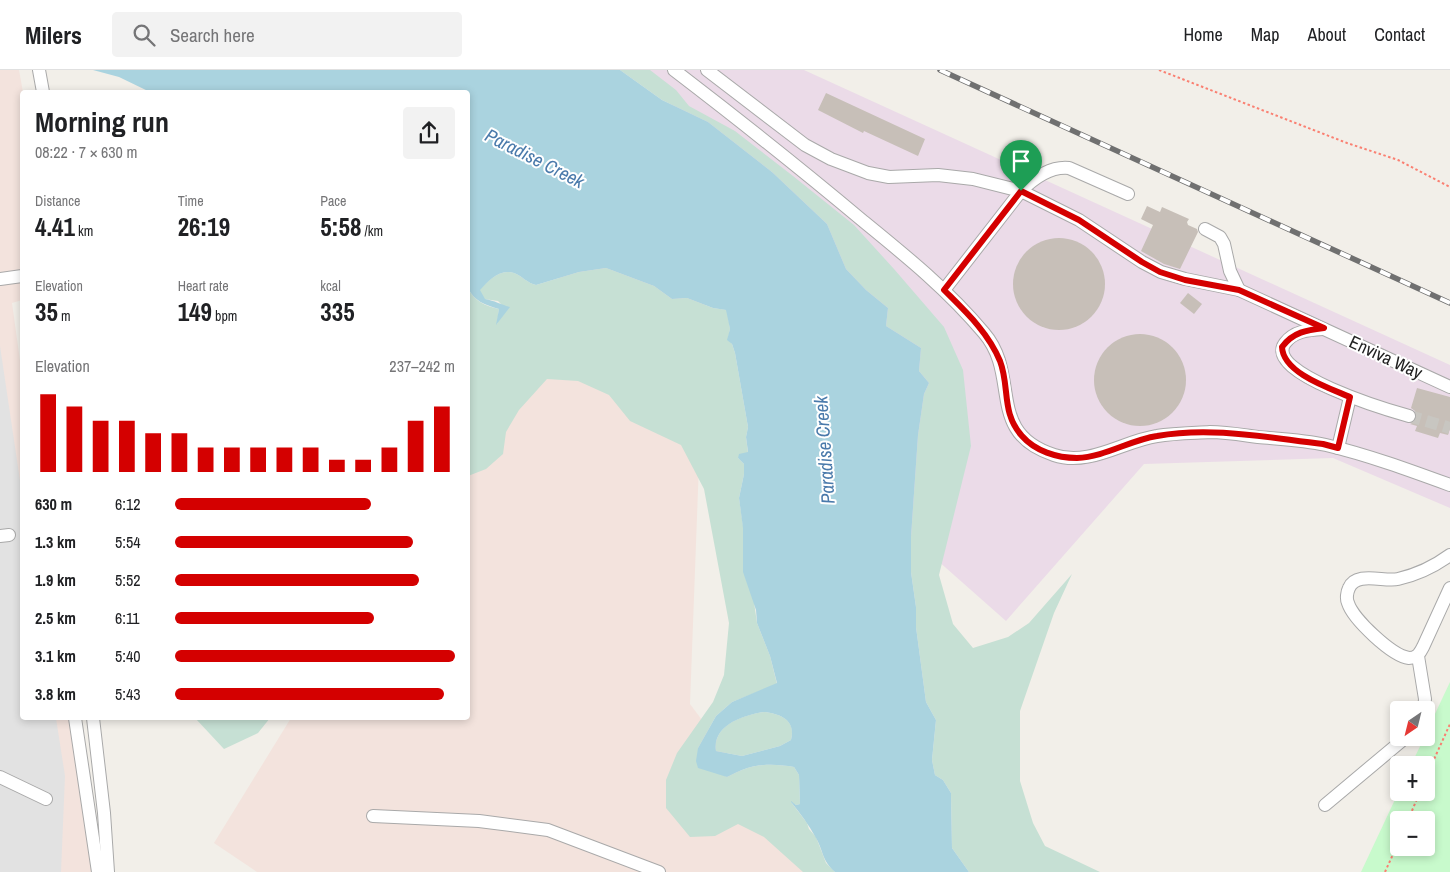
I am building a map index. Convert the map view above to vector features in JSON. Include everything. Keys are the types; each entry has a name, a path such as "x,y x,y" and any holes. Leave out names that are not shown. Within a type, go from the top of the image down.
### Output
{"street":[{"path":"39,70 43,90"},
{"path":"674,70 800,168 944,290 968,314 990,340 1000,363 1007,408 1012,424 1023,438 1037,448 1056,456 1076,458 1097,455 1156,436 1212,432 1323,444 1376,458 1450,485"},
{"name":"Enviva Way","path":"707,70 805,145 831,159 868,173 889,177 938,175 965,178 1021,191 1079,220 1160,272 1185,280 1239,290 1450,387"},
{"path":"944,290 1021,191 1032,180 1060,167 1069,168 1128,194"},
{"path":"1205,228 1220,237 1224,244 1230,271 1239,290"},
{"path":"0,279 20,276"},
{"path":"1324,328 1292,335 1282,347 1283,353 1291,366 1302,374 1350,397 1409,416"},
{"path":"1338,448 1350,397"},
{"path":"1450,556 1417,573 1397,579 1362,578 1352,583 1348,589 1348,603 1356,616 1379,640 1401,655 1410,658 1418,656 1424,647 1450,588"},
{"path":"1418,656 1425,701"},
{"path":"75,720 98,872"},
{"path":"93,720 104,813 108,872"},
{"path":"1325,805 1395,746"},
{"path":"0,777 46,799"},
{"path":"374,816 479,822 548,830 659,872"}],"path":[{"path":"1159,70 1347,143 1398,160 1450,187"},
{"path":"1435,757 1450,724"},
{"path":"1385,872 1392,856"}],"shaded area":[{"path":"0,70 19,70 23,90 20,90 20,301 12,303 20,361 20,720 73,720 96,872 0,872"},
{"path":"620,70 804,70 1450,365 1450,508 1333,458 1144,464 1006,621 911,537 772,172"},
{"path":"582,241 705,303 690,704 816,872 257,872 214,843 290,720 470,720 470,426"},
{"path":"0,346 20,481 20,720 56,720 65,776 61,872 0,872"}],"green space":[{"path":"620,70 650,70 676,90 689,106 735,131 793,176 854,225 944,327 963,370 971,446 939,575 953,624 973,648 1008,637 1029,623 1072,574 1054,613 1020,711 1020,781 1033,823 1045,846 1100,872 969,872 952,848 951,793 943,780 935,775 932,760 936,720 926,702 911,572 911,537 918,435 924,394 929,383 919,371 921,348 886,326 888,308 866,290 846,269 827,224 772,172 708,122 662,100"},
{"path":"606,268 654,286 672,299 687,298 713,308 727,310 730,329 728,339 735,353 748,427 746,437 748,453 738,458 744,464 739,498 757,623 770,656 777,684 732,702 716,716 698,748 721,774 727,777 761,765 794,767 799,775 800,804 796,805 791,802 816,837 826,863 835,872 803,872 764,837 738,824 715,836 690,837 666,808 666,780 677,753 713,702 724,675 729,623 704,489 681,445 630,421 609,395 578,381 547,379 519,410 506,432 503,454 486,469 470,475 470,291 480,302 499,309 497,324 502,305 498,301 484,299 479,290 490,279 504,272 509,272 536,285 579,272"},
{"path":"1450,682 1450,872 1361,872 1394,801 1435,801 1435,756 1415,756 1420,746 1435,746 1435,714"},
{"path":"764,712 776,714 786,719 791,727 791,740 780,746 742,756 716,751 716,742 724,728 739,719"},
{"path":"197,720 268,720 258,733 224,749"}],"water":[{"name":"Paradise Creek","path":"93,70 620,70 662,100 708,122 772,172 827,224 846,269 866,290 888,308 886,326 921,348 919,371 929,383 924,394 918,435 911,537 911,572 926,702 936,720 932,760 935,775 943,780 951,793 952,848 969,872 835,872 825,859 819,843 810,828 791,802 796,805 800,804 799,775 794,767 761,765 727,777 698,768 696,761 698,748 716,716 732,702 777,683 770,656 757,623 756,610 743,572 743,528 739,498 744,464 738,458 739,454 748,452 746,437 748,427 735,353 732,344 727,340 730,329 726,310 713,308 687,298 672,299 654,286 606,268 579,272 536,285 517,274 504,272 495,276 480,290 485,299 510,307 496,325 499,309 481,302 470,292 470,90 146,90 119,77","holes":["756,713 776,714 786,719 789,723 792,733 791,740 780,746 742,756 716,751 716,742 719,734 731,723"]}],"building":[{"path":"826,93 925,139 918,156 864,131 863,133 818,110"},
{"path":"1147,206 1160,212 1162,207 1189,219 1188,225 1197,229 1198,232 1180,269 1164,264 1141,251 1153,225 1141,219"},
{"path":"1059,238 1077,241 1092,251 1102,266 1105,284 1102,302 1092,317 1077,327 1059,330 1041,327 1026,317 1016,302 1013,284 1016,266 1026,251 1041,241"},
{"path":"1188,293 1202,304 1194,314 1180,303"},
{"path":"1140,334 1158,337 1173,347 1183,362 1186,380 1183,398 1173,413 1158,423 1140,426 1122,423 1107,413 1097,398 1094,380 1097,362 1107,347 1122,337"},
{"path":"1417,388 1450,397 1450,429 1448,435 1440,433 1438,438 1415,431 1417,426 1410,424 1417,418 1415,411 1411,408"}],"tunnel":[{"path":"1409,416 1450,428"}],"railway":[{"path":"940,70 1450,303"}],"route":[{"path":"1021,191 1079,220 1160,272 1185,280 1239,290 1324,328 1292,335 1282,347 1286,360 1291,366 1302,374 1350,397 1338,448 1323,444 1212,432 1156,436 1097,455 1076,458 1056,456 1037,448 1023,438 1012,424 1007,408 1000,363 990,340 944,290 1021,191"}]}
